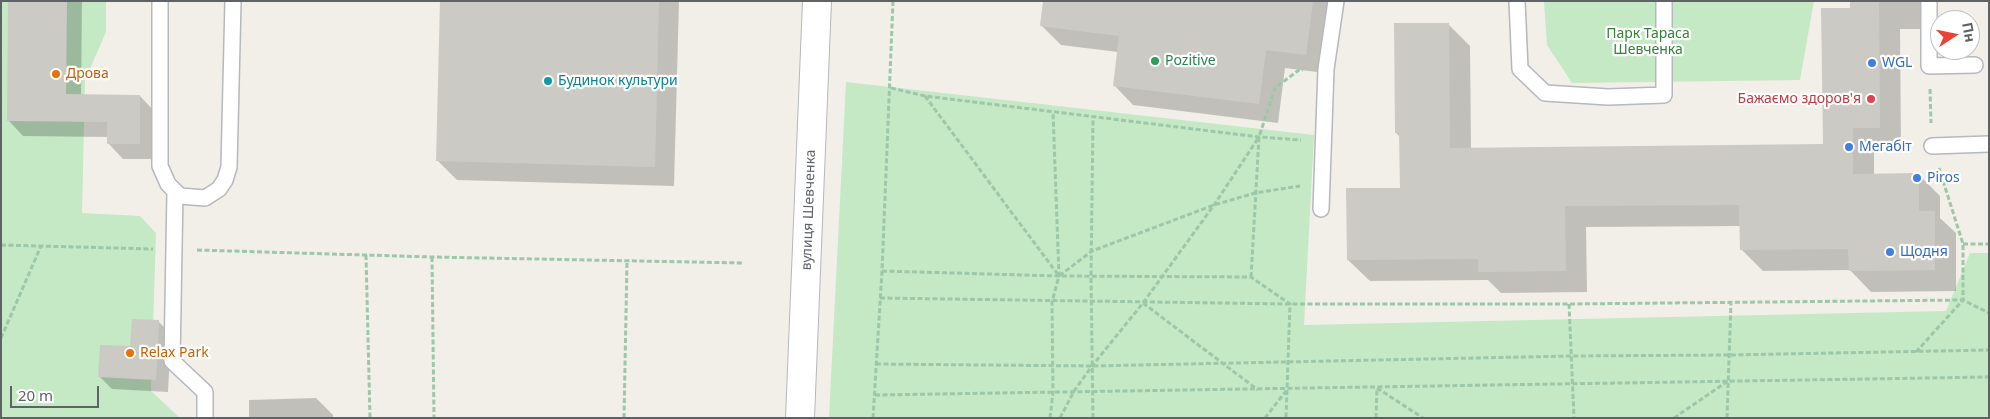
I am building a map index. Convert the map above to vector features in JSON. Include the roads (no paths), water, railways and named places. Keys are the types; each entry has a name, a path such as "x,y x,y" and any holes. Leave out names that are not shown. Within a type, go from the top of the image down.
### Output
{"street":[{"name":"вулиця Шевченка","path":"800,418 817,1"}],"lane":[{"path":"160,1 160,166 168,184 180,196 205,198 219,189 230,167 233,1"},
{"path":"1321,209 1326,69 1336,1"},
{"path":"1517,1 1520,69 1545,93 1608,96 1664,95 1664,1"},
{"path":"1929,1 1929,66 1975,66"},
{"path":"1932,146 1989,144"},
{"path":"175,191 172,360 205,392 205,418"}],"place":[{"name":"Pozitive","path":"1155,61"},
{"name":"WGL","path":"1872,63"},
{"name":"Дрова","path":"56,74"},
{"name":"Будинок культури","path":"548,81"},
{"name":"Бажаємо здоров'я","path":"1871,99"},
{"name":"Мегабіт","path":"1849,147"},
{"name":"Piros","path":"1917,178"},
{"name":"Щодня","path":"1890,252"},
{"name":"Relax Park","path":"130,353"}],"park label":[{"name":"Парк Тараса Шевченка","path":"1648,42"}]}
